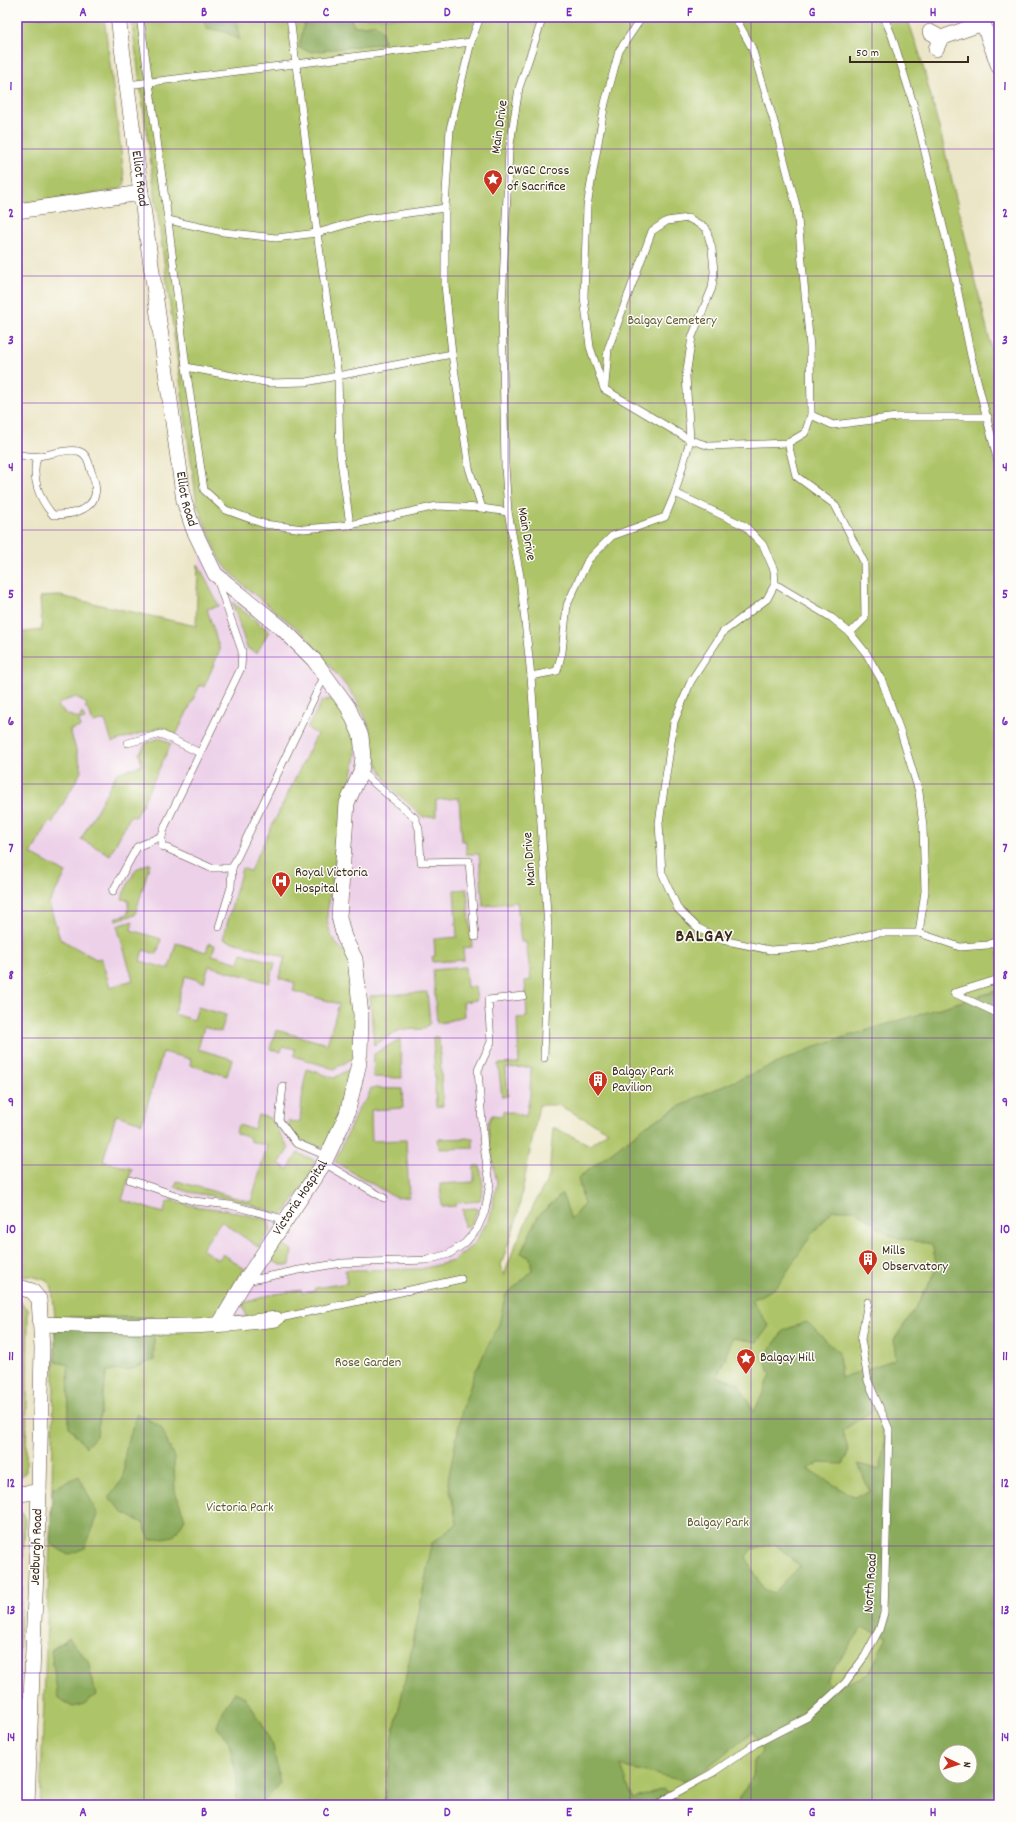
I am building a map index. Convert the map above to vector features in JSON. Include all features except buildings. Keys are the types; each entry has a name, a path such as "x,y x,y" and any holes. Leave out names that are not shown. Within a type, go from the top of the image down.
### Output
{"street":[{"name":"Elliot Road","path":"118,17 140,193 184,501 193,528 215,574 244,599 283,629 314,660 348,707 361,736 363,757 361,772 347,803 339,917"},
{"path":"936,40 983,23 999,67"},
{"path":"17,211 140,193"},
{"name":"Victoria Hospital","path":"220,1324 245,1281 326,1160 347,1114 360,1058 362,1015 356,959 344,937 339,917"},
{"name":"Jedburgh Road","path":"17,1288 32,1291 38,1299 41,1324 39,1492 27,1805"},
{"path":"41,1324 170,1326 248,1323 276,1319"},
{"path":"17,1494 39,1492"}],"lane":[{"path":"140,17 168,220 186,367 204,490 226,510 264,524 304,529 350,525 437,506 482,508 508,512"},
{"path":"290,17 297,63 317,232 338,376 340,454 350,525"},
{"path":"480,17 471,42 450,130 445,208 445,285 452,354 468,468 482,508"},
{"name":"Main Drive","path":"543,17 520,88 509,151 502,305 505,466 508,512 520,576 531,676 548,928 544,1058"},
{"path":"642,17 619,51 605,103 587,206 584,297 590,347 604,389 690,440 710,446 788,443 805,433 811,415 810,347 797,208 775,125 752,48 735,17"},
{"path":"884,17 892,36 913,103 952,263 971,356 988,417 999,466"},
{"path":"127,85 471,42"},
{"path":"168,220 223,232 276,238 317,232 365,219 445,208"},
{"path":"531,676 557,671 562,652 567,605 588,560 612,536 665,517 675,493 690,440 686,376 692,337 712,288 714,272 712,249 706,228 688,218 667,221 652,231 608,349 604,389"},
{"path":"186,367 270,383 306,382 452,354"},
{"path":"811,415 833,425 897,418 988,417"},
{"path":"788,443 796,476 835,505 864,562 865,618 850,633"},
{"path":"17,455 37,457 65,451 79,451 87,457 96,486 95,496 90,504 80,511 67,515 54,515 41,499 35,478 34,465 37,457"},
{"path":"675,493 745,526 763,545 774,570 774,584 767,599 723,632 691,680 674,722 659,823 662,873 678,909 698,928 722,940 770,950 816,947 877,933 919,933 960,947 988,945 999,940"},
{"path":"215,574 242,651 241,668 164,826 162,846 211,868 232,868"},
{"path":"774,584 832,618 850,633 866,653 882,681 901,733 918,792 923,826 925,891 919,933"},
{"path":"219,927 231,887 232,868 325,675"},
{"path":"128,743 161,734 200,753"},
{"path":"361,772 415,818 419,829 421,862 469,861 475,937"},
{"path":"113,891 137,847 162,836"},
{"path":"999,979 954,993 999,1014"},
{"path":"245,1281 342,1263 427,1260 449,1254 465,1243 477,1229 485,1211 490,1183 484,1148 478,1070 491,1042 488,1000 524,996"},
{"path":"283,1086 279,1120 296,1142 384,1198"},
{"path":"130,1180 193,1201 230,1205 286,1220"},
{"path":"276,1319 461,1279"},
{"name":"North Road","path":"658,1805 667,1798 712,1773 755,1744 808,1717 845,1684 865,1656 879,1630 884,1612 889,1429 868,1380 861,1339 868,1302"}],"shaded area":[{"name":"Royal Victoria Hospital","path":"202,517 251,550 510,577 539,1105 517,1218 501,1265 247,1318 55,1317 52,1287 45,1280 31,1276 17,835 17,633 42,630 40,597 60,596 196,626"}],"green space":[{"path":"17,17 104,17 125,183 119,190 17,205"},
{"path":"131,17 907,17 920,55 942,139 999,380 999,1805 40,1805 52,1489 55,1317 52,1287 45,1280 31,1276 17,1277 17,633 42,630 40,597 60,596 196,626 198,564 219,606 207,609 220,650 204,687 200,685 176,735 162,727 112,742 105,720 93,723 89,711 85,708 87,704 76,697 61,702 57,707 64,711 64,713 79,719 82,713 85,719 79,721 81,727 70,730 82,770 52,823 49,822 31,854 66,873 49,903 60,939 96,959 101,958 110,987 133,980 117,926 133,921 131,930 161,939 157,954 143,950 140,961 169,969 176,943 206,952 209,943 215,945 212,955 239,963 242,953 275,963 269,983 209,966 204,982 185,976 174,1014 194,1020 198,1007 226,1015 221,1032 204,1027 198,1049 232,1059 227,1076 190,1065 191,1059 163,1052 142,1123 116,1115 103,1161 132,1169 122,1200 163,1213 167,1202 172,1200 192,1206 226,1210 268,1220 271,1231 258,1247 221,1221 202,1249 218,1260 223,1254 245,1269 214,1318 247,1317 242,1304 269,1295 301,1290 302,1293 314,1291 315,1288 347,1283 345,1270 421,1269 453,1261 474,1244 490,1217 497,1183 490,1147 488,1123 492,1115 502,1116 503,1111 526,1116 530,1095 531,1067 506,1068 508,1096 502,1097 498,1064 519,1063 517,1018 527,1017 525,981 531,980 526,942 521,942 517,902 483,906 479,854 466,854 466,841 462,841 459,798 436,800 436,816 423,817 390,787 376,761 368,723 355,697 305,635 244,586 221,562 197,505","holes":["539,1105 558,1105 608,1131 590,1145 553,1127 549,1177 534,1204 512,1253 504,1276 501,1265 517,1218"]},
{"path":"201,17 238,17 236,21 240,40 225,32 207,28"},
{"path":"312,17 350,17 354,26 376,24 382,31 384,43 312,52 299,48 304,24"},
{"path":"232,602 269,631 257,653 247,648"},
{"path":"330,699 340,703 355,733 356,756 340,829 327,915 329,929 333,939 351,957 357,1015 355,1057 334,1069 294,1056 295,1049 283,1046 281,1052 270,1049 276,1030 327,1044 339,1004 293,991 295,983 279,978 285,957 223,939 242,868 250,871 317,734 307,728 322,701"},
{"path":"160,738 171,744 136,817 131,815 110,855 81,839 117,773 142,765 139,754 146,743"},
{"path":"150,863 135,915 116,920 115,918 128,914 129,900 122,899 123,894 136,869"},
{"path":"467,889 472,947 463,948 464,960 433,962 432,957 435,956 434,939 457,937 454,890"},
{"path":"465,967 467,987 475,987 477,1000 463,1002 464,1016 437,1023 433,970"},
{"name":"Balgay Park","path":"999,990 999,1805 738,1805 740,1798 753,1776 754,1761 762,1752 754,1731 688,1782 621,1766 633,1799 663,1789 682,1802 681,1805 384,1805 393,1736 432,1543 457,1524 448,1480 462,1410 475,1372 499,1324 505,1296 532,1271 530,1258 521,1253 538,1216 562,1194 571,1219 584,1204 578,1178 647,1125 695,1098 822,1044","holes":["833,1210 855,1210 892,1237 932,1244 937,1269 916,1307 894,1340 896,1359 841,1378 839,1353 807,1322 784,1330 764,1358 771,1375 754,1412 738,1383 717,1377 733,1338 757,1342 769,1326 752,1300 777,1287 811,1235","875,1409 885,1441 880,1470 858,1464 870,1492 854,1497 808,1469 819,1463 843,1464 849,1451 842,1431","775,1544 800,1566 773,1594 763,1588 746,1557 751,1549","862,1628 887,1636 869,1674 834,1688 826,1680"]},
{"path":"427,992 430,1023 424,1029 400,1030 374,1045 370,996"},
{"path":"433,1037 439,1037 443,1106 436,1107"},
{"path":"400,1039 402,1078 373,1077 374,1054"},
{"path":"353,1067 336,1127 326,1146 308,1143 292,1132 288,1121 300,1122 303,1088 307,1069 334,1078"},
{"path":"371,1088 402,1089 403,1108 371,1110 372,1141 406,1140 409,1197 396,1198 335,1162 359,1107 367,1099"},
{"path":"258,1115 270,1118 289,1148 279,1164 288,1169 298,1153 314,1160 316,1167 283,1215 232,1199 188,1192 175,1187 177,1181 251,1202 267,1146 250,1141 250,1138 236,1133 238,1125 254,1129"},
{"path":"473,1138 473,1148 439,1149 438,1139"},
{"path":"474,1166 480,1166 483,1186 480,1201 456,1203 456,1206 442,1207 440,1184 474,1182"},
{"path":"463,1209 478,1209 470,1227 464,1227"},
{"path":"282,1244 292,1250 290,1265 281,1265 271,1260"},
{"path":"17,1298 28,1309 26,1472 17,1480"},
{"path":"55,1317 154,1317 154,1360 130,1370 107,1371 97,1435 86,1447 69,1427 68,1365 55,1361"},
{"path":"137,1413 161,1427 174,1458 175,1491 185,1519 174,1536 150,1540 143,1523 123,1513 109,1497 123,1479 125,1453"},
{"path":"79,1476 98,1515 85,1548 68,1555 50,1543 52,1489"},
{"path":"17,1509 25,1516 17,1708"},
{"path":"69,1638 88,1661 96,1695 84,1704 73,1707 58,1699 51,1650"},
{"path":"235,1692 245,1697 263,1725 273,1746 280,1784 266,1799 256,1804 251,1804 237,1799 236,1774 229,1742 217,1727 222,1711"}],"place":[{"name":"CWGC Cross of Sacrifice","path":"493,196"},
{"name":"Royal Victoria Hospital","path":"281,898"},
{"name":"Balgay Park Pavilion","path":"598,1097"},
{"name":"Mills Observatory","path":"868,1276"},
{"name":"Balgay Hill","path":"746,1375"}],"district":[{"name":"BALGAY","path":"704,937"}],"park label":[{"name":"Balgay Cemetery","path":"672,321"},
{"name":"Rose Garden","path":"368,1363"},
{"name":"Victoria Park","path":"240,1508"}]}
